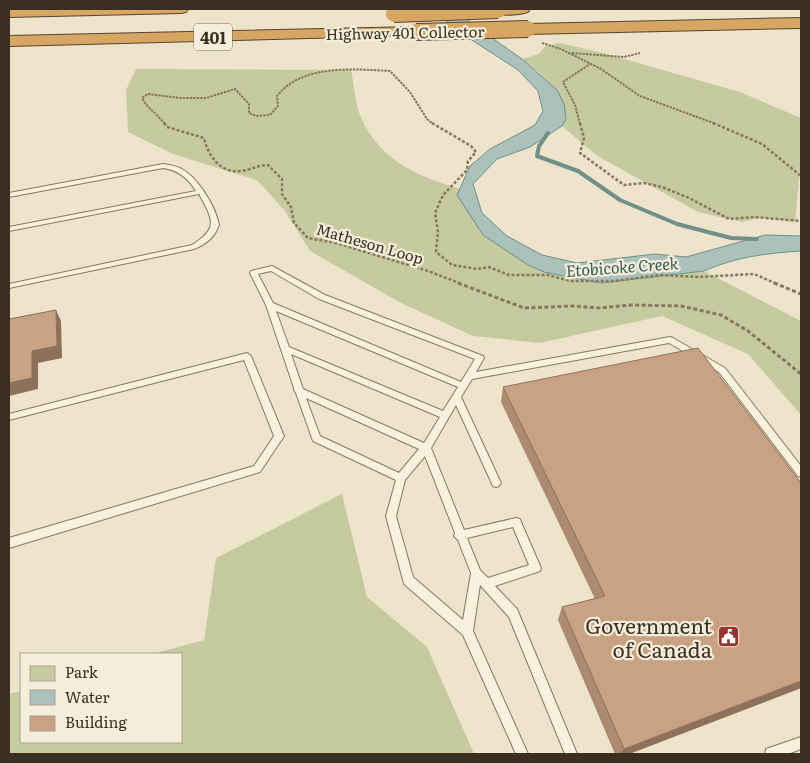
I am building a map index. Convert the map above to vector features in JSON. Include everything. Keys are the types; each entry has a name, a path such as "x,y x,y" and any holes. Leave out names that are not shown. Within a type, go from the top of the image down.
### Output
{"highway":[{"name":"401","path":"9,13 182,9"},
{"path":"375,14 524,9"},
{"name":"401","path":"9,27 191,22"},
{"name":"Highway 401 Collector","path":"9,41 801,23"}],"lane":[{"path":"9,195 163,166 179,168 201,192 214,218 215,226 206,239 194,247 9,286"},
{"path":"9,229 201,192"},
{"path":"401,478 316,438 270,306 254,273 272,268 322,297 480,358 426,448 401,478 391,516 408,580 467,631 522,754"},
{"path":"270,306 463,386"},
{"path":"469,376 670,340 722,370 801,472"},
{"path":"284,348 446,416"},
{"path":"9,417 247,356 278,436 257,469 9,543"},
{"path":"298,390 426,448 459,536 476,574 513,613 571,754"},
{"path":"458,397 496,483"},
{"path":"459,536 516,522 536,568 485,584"},
{"path":"467,631 476,574"},
{"path":"771,754 801,743"}],"path":[{"path":"538,42 569,53 590,64 619,80 640,96 717,124 762,144 801,176"},
{"path":"569,53 624,57 640,53"},
{"path":"590,64 563,82 575,106 584,138 580,153 624,186 644,183 662,186 729,219 754,217 801,222"},
{"name":"Matheson Loop","path":"801,294 754,274 660,275 570,282 548,275 509,275 489,267 477,269 452,265 436,252 438,232 435,213 443,195 467,170 468,161 476,152 472,146 440,129 427,119 410,92 390,71 346,71 299,77 286,84 277,96 278,106 270,115 256,116 249,113 249,104 235,89 206,98 180,98 148,94 142,98 148,108 159,116 167,127 204,138 206,148 214,162 231,170 242,170 255,164 268,165 282,180 282,194 291,207 294,224 308,238 336,243 428,271 524,308 681,306 721,315 748,331 801,374"}],"green space":[{"path":"560,43 603,53 740,92 801,118 801,160 795,222 759,218 742,222 698,212 596,155 562,126 566,119 557,91 522,59 539,54 545,46"},
{"path":"136,69 351,70 360,115 379,146 405,167 436,181 470,192 458,195 528,265 544,272 601,283 704,271 801,321 801,415 748,354 662,316 540,343 473,336 401,303 310,251 285,211 257,180 173,154 128,132 126,90"},
{"path":"342,494 367,597 427,647 474,754 9,754 9,694 20,691 20,743 182,743 182,653 156,653 204,640 216,558"}],"water":[{"name":"Etobicoke Creek","path":"432,9 455,9 475,26 522,59 557,90 564,104 566,119 562,126 530,147 497,159 473,184 482,213 507,236 542,255 577,263 655,254 686,257 765,235 801,236 801,251 752,256 704,271 601,283 544,272 528,265 483,235 457,195 470,166 490,149 535,125 543,111 538,91 518,70 464,35"}],"building":[{"path":"56,310 57,346 32,351 32,378 9,383 9,319"},
{"path":"698,348 801,483 801,681 624,749 562,607 605,596 503,387"}],"waterway":[{"path":"548,133 539,146 537,156 578,171 620,200 677,224 731,238 757,239"}],"place":[{"name":"Government of Canada","path":"728,636"}]}
